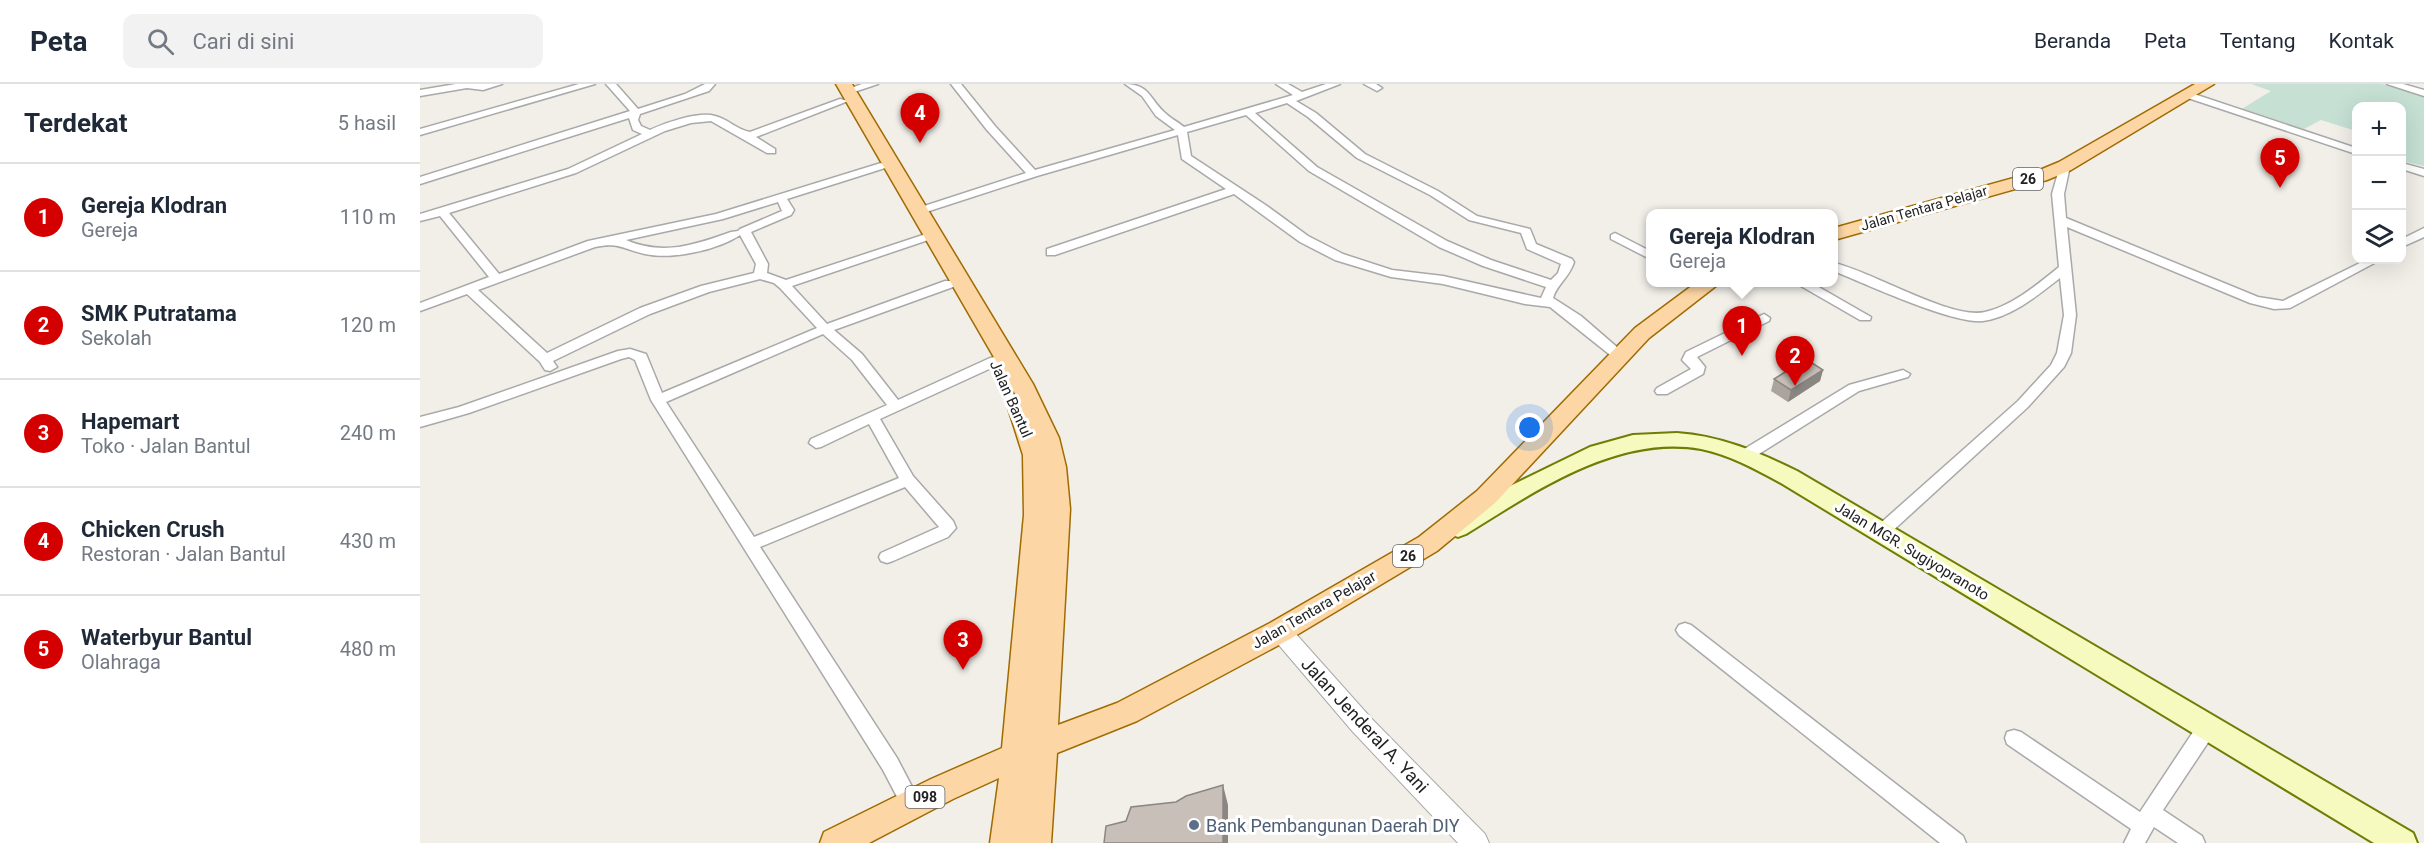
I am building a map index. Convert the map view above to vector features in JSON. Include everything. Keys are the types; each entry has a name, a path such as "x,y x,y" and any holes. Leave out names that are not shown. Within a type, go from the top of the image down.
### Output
{"main road":[{"name":"Jalan Tentara Pelajar","path":"1838,233 2041,176 2065,166 2206,84"},
{"name":"Jalan Bantul","path":"842,90 880,166 928,236 1034,406 1050,447 1056,483 1057,517 1050,613 1030,751"},
{"name":"Jalan Bantul","path":"842,90 919,211 949,284 995,362 1021,413 1035,455 1038,479 1032,590 1030,751"},
{"name":"Jalan Tentara Pelajar","path":"1030,751 1127,712 1280,631 1399,562 1448,529 1486,497 1619,355 1663,316 1701,287"},
{"name":"Jalan MGR. Sugiyopranoto","path":"1399,562 1515,494 1598,452 1633,443 1677,440 1702,442 1746,455 1789,477 2402,843"},
{"name":"098","path":"836,843 911,804 1030,751"},
{"path":"1006,843 1030,751"},
{"path":"1030,751 1035,843"}],"street":[{"path":"420,93 467,85 483,87 497,84"},
{"path":"420,132 590,84"},
{"path":"610,84 636,112"},
{"path":"420,181 699,92 708,88 710,84"},
{"path":"746,135 760,133 842,90 873,84"},
{"path":"956,84 1032,174"},
{"path":"1130,84 1144,94 1160,114 1182,130 1186,157 1304,239 1356,264 1391,273 1454,282 1525,300 1552,303"},
{"path":"1281,84 1302,96"},
{"path":"919,211 1032,174 1302,96 1335,84"},
{"path":"2392,84 2424,93"},
{"path":"2188,95 2352,150"},
{"path":"1288,100 1312,115 1361,156 1434,193 1473,218 1526,231 1531,246 1568,262 1564,274 1546,295 1552,303 1582,324 1619,355"},
{"path":"636,112 633,120 637,128 650,134"},
{"path":"1248,112 1313,169 1443,244 1487,263 1554,285"},
{"path":"420,218 572,171 680,122 718,119 771,152"},
{"path":"420,307 559,255 613,238 719,217 880,166"},
{"path":"1881,532 2023,404 2057,367 2064,353 2069,327 2066,268 2058,194 2065,166"},
{"path":"2406,167 2424,173"},
{"path":"1051,252 1234,190"},
{"path":"760,275 762,264 744,231 787,213 788,210 781,198"},
{"path":"442,212 497,279"},
{"path":"2061,220 2254,300 2274,305 2285,305 2366,264"},
{"path":"2406,242 2424,232"},
{"path":"613,238 636,250 659,254 684,251 735,234"},
{"path":"784,285 928,236"},
{"path":"1615,237 1646,254"},
{"path":"1838,269 1948,310 1982,317 2005,309 2066,268"},
{"path":"545,359 645,311 705,289 760,275 778,279 825,329 857,357 895,405"},
{"path":"658,400 825,329 949,284"},
{"path":"1810,287 1865,316"},
{"path":"469,289 545,359 556,377"},
{"path":"1662,392 1698,371 1698,367 1689,360 1691,355 1764,318"},
{"path":"421,417 464,410 618,355 634,354 644,360 658,400 890,764 911,804"},
{"path":"816,443 895,405 995,362"},
{"path":"1746,455 1854,388 1903,374"},
{"path":"872,417 908,480 948,528 942,533 887,557"},
{"path":"750,545 908,480"},
{"path":"1685,630 1956,843"},
{"name":"Jalan Jenderal A. Yani","path":"1280,631 1362,725 1476,843"},
{"path":"2143,828 2208,726"},
{"path":"2014,738 2143,828 2195,843"}],"green space":[{"path":"2251,84 2382,84 2424,96 2424,166 2406,162 2406,102 2352,102 2352,130 2321,120 2304,129 2240,110 2271,91"}],"building":[{"path":"1806,359 1823,370 1791,390 1774,379"},
{"path":"1223,785 1223,843 1104,843 1106,826 1126,821 1131,807 1176,802 1186,796"}],"place":[{"name":"Chicken Crush","path":"920,143"},
{"name":"Waterbyur Bantul","path":"2280,188"},
{"name":"Gereja Klodran","path":"1742,356"},
{"name":"SMK Putratama","path":"1795,386"},
{"name":"Hapemart","path":"963,670"},
{"name":"Bank Pembangunan Daerah DIY","path":"1194,825"}]}
